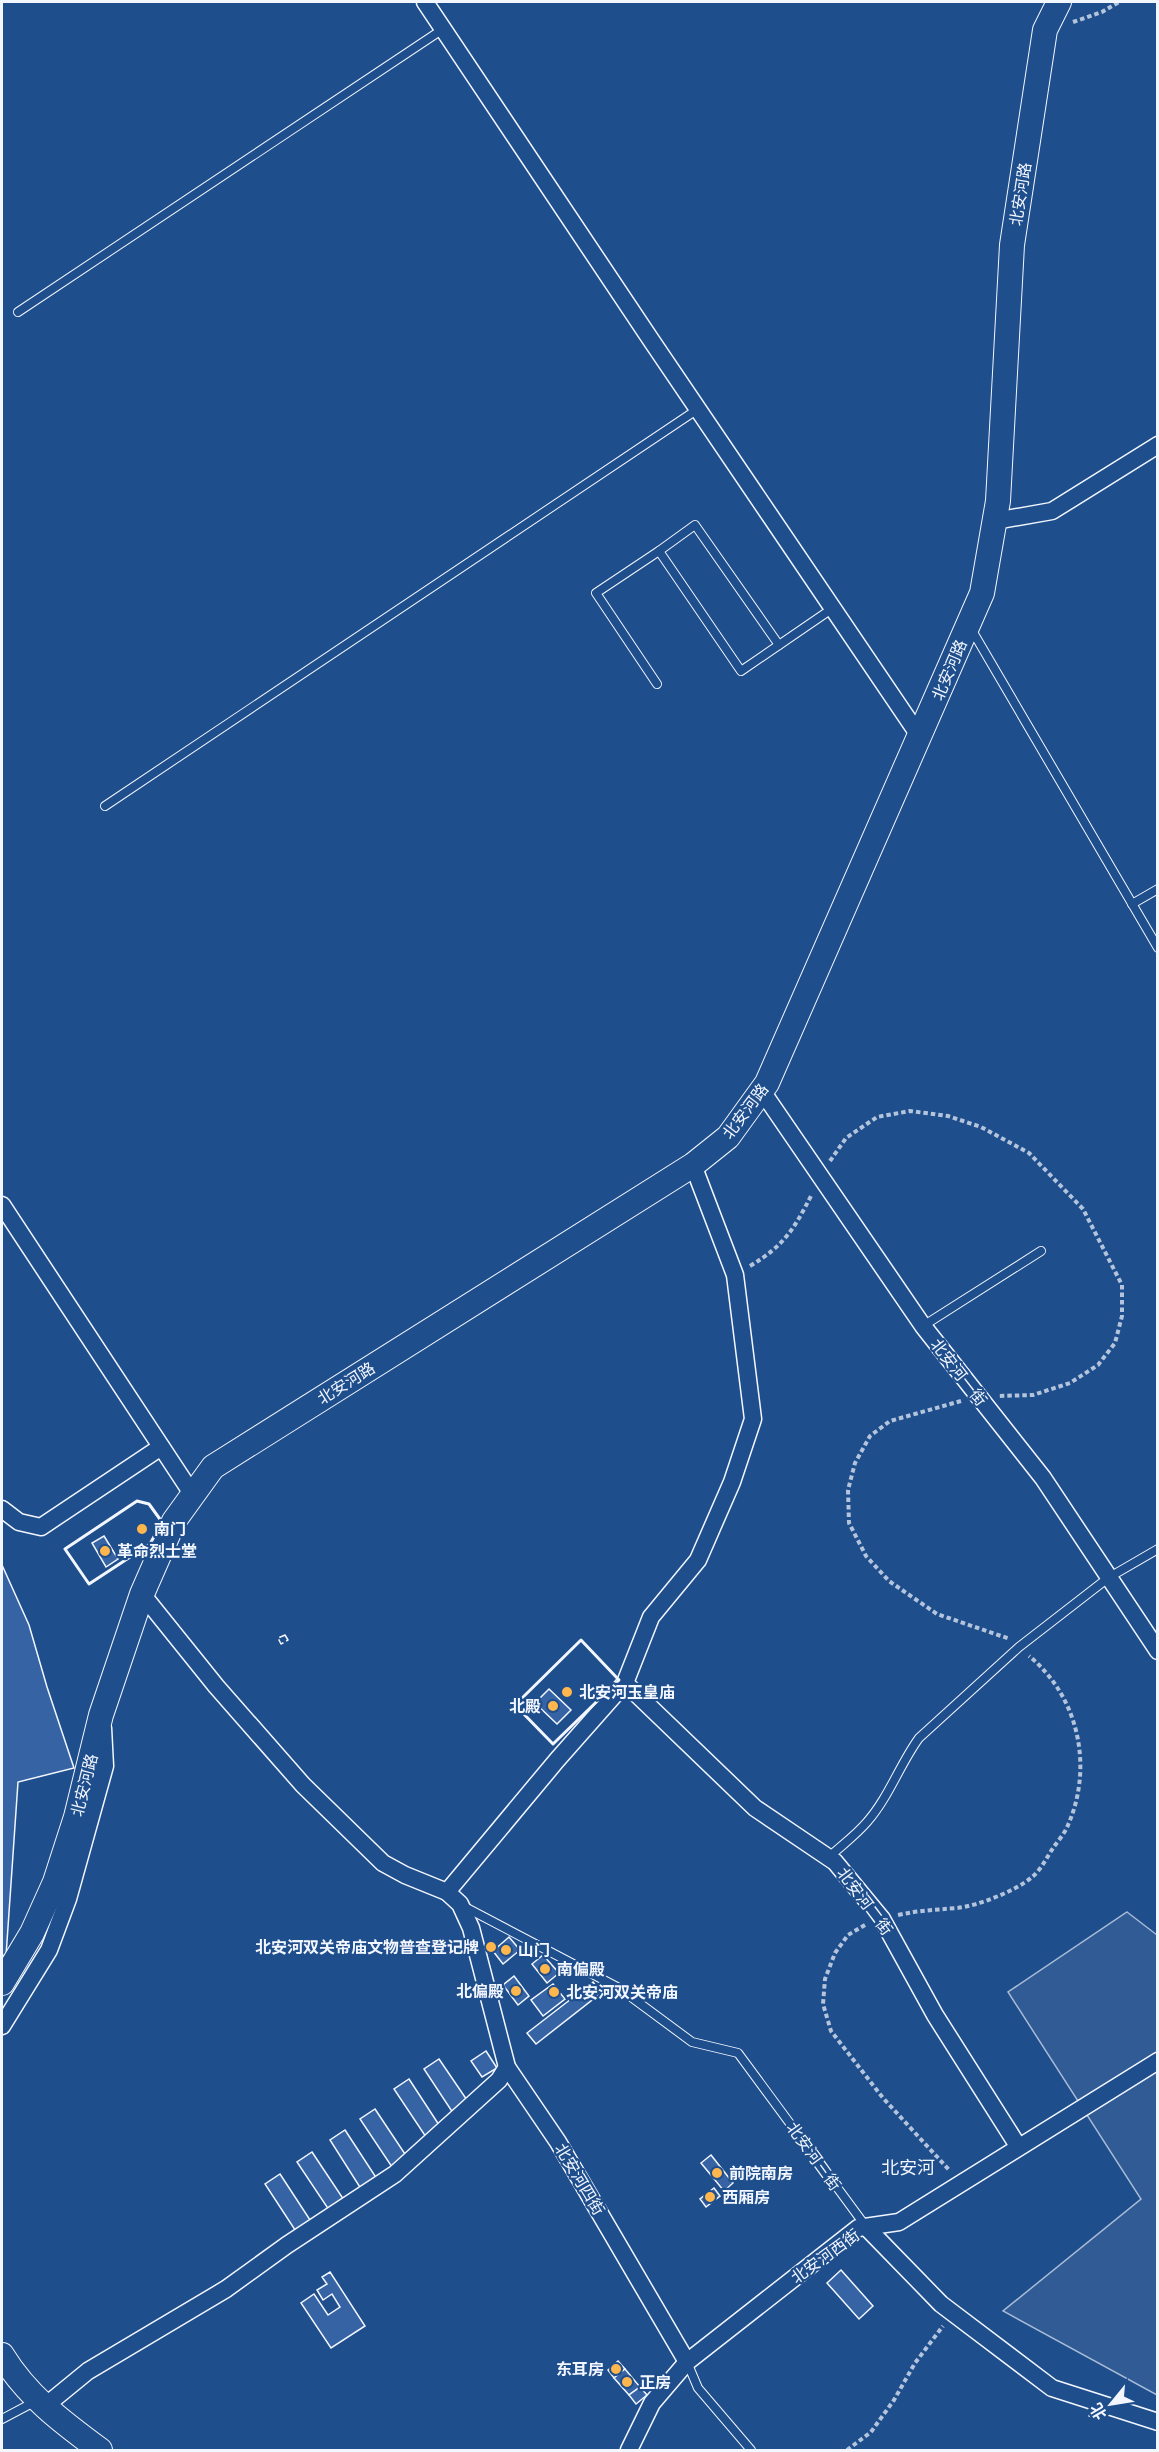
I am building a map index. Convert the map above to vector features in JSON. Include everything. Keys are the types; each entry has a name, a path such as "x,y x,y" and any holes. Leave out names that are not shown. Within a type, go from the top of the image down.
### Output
{"main road":[{"name":"北安河路","path":"2,1983 32,1933 56,1882 76,1817 101,1715 142,1593 174,1521 213,1467 693,1165 728,1137 767,1083 982,593 998,501 1012,245 1045,30 1059,2"},
{"path":"2,2355 24,2388 40,2404 100,2451"}],"street":[{"path":"425,2 920,737"},
{"path":"994,521 1052,511 1158,444"},
{"name":"北安河一街","path":"762,1091 923,1326 1043,1478 1158,1651"},
{"path":"142,1593 216,1686 303,1785 383,1863 405,1875 447,1892 557,1760 626,1683 651,1617 698,1560 732,1482 753,1419 735,1275 693,1165"},
{"path":"2,1205 193,1495"},
{"path":"2,1509 19,1522 41,1527 161,1447"},
{"name":"北安河二街","path":"626,1683 754,1808 835,1862 882,1919 935,2015 1018,2146"},
{"path":"2,2026 49,1950 68,1899 105,1766 105,1740 101,1715"},
{"name":"北安河四街","path":"447,1892 460,1904 471,1928 507,2067 558,2142 687,2362"},
{"name":"北安河西街","path":"629,2451 652,2403 687,2362 858,2228 899,2222 1158,2061"},
{"path":"40,2404 88,2371 226,2289 287,2245 395,2174 499,2080 507,2067"},
{"name":"北安河三街","path":"867,2228 941,2304 1052,2388 1158,2422"}],"lane":[{"path":"18,312 444,29"},
{"path":"105,806 698,409"},
{"path":"657,684 596,593 695,525 779,645"},
{"path":"659,551 741,671 833,608"},
{"path":"969,624 1158,948"},
{"path":"1132,904 1158,889"},
{"path":"923,1326 1041,1251"},
{"path":"829,1857 867,1822 893,1782 907,1754 920,1737 1019,1647 1108,1578 1158,1549"},
{"name":"北安河三街","path":"460,1904 619,1988 692,2042 738,2053 867,2228"},
{"name":"北安河四街","path":"687,2362 698,2388 751,2451"},
{"path":"2,2419 40,2404"}],"path":[{"path":"1045,30 1102,12 1119,2"},
{"path":"735,1275 766,1256 793,1231 820,1177 846,1138 878,1117 910,1111 948,1116 981,1127 1029,1153 1083,1209 1122,1286 1122,1316 1115,1343 1098,1365 1070,1383 1033,1395 979,1397 890,1420 870,1436 855,1463 848,1490 849,1523 866,1556 889,1581 937,1614 1008,1638 1019,1647 1051,1677 1069,1707 1081,1746 1078,1790 1068,1825 1033,1877 1007,1892 959,1908 924,1909 882,1919 858,1928 848,1935 835,1953 825,1979 824,2004 831,2031 883,2098 935,2152 960,2183"},
{"path":"847,2451 871,2432 894,2400 915,2364 953,2313"}],"shaded area":[{"path":"1127,1912 1157,1935 1157,2395 1003,2311 1141,2199 1008,1992"}],"building":[{"name":"革命烈士堂","path":"104,1536 118,1559 106,1567 92,1543"},
{"path":"2,1565 29,1625 74,1768 18,1782 6,1956 2,1955"},
{"name":"北殿","path":"549,1689 571,1710 557,1724 535,1703"},
{"name":"山门","path":"509,1937 520,1950 503,1964 493,1951"},
{"name":"南偏殿","path":"543,1955 559,1973 547,1983 532,1964"},
{"name":"北偏殿","path":"514,1976 529,1996 518,2005 503,1985"},
{"path":"593,1982 601,1993 536,2044 527,2033"},
{"path":"553,1984 565,1999 543,2016 531,2000"},
{"path":"486,2051 497,2068 482,2077 471,2061"},
{"path":"439,2059 469,2103 453,2113 424,2069"},
{"path":"409,2079 443,2131 428,2140 394,2089"},
{"path":"375,2109 409,2160 394,2170 360,2119"},
{"path":"345,2130 379,2182 363,2192 330,2140"},
{"path":"312,2152 346,2203 331,2213 297,2162"},
{"name":"前院南房","path":"711,2155 733,2183 724,2191 701,2163"},
{"path":"280,2174 314,2226 299,2236 265,2184"},
{"name":"西厢房","path":"714,2188 720,2196 706,2207 700,2199"},
{"path":"841,2270 873,2306 859,2319 827,2283"},
{"path":"330,2272 365,2326 331,2348 301,2303 314,2294 328,2315 340,2307 332,2294 323,2300 317,2290 327,2284 322,2277"},
{"name":"东耳房","path":"618,2361 625,2369 614,2378 608,2370"},
{"name":"正房","path":"625,2369 640,2387 629,2395 614,2378"},
{"path":"640,2387 647,2395 636,2404 629,2395"}],"fence":[{"path":"285,1635 288,1640 281,1644 278,1638 285,1635"},
{"path":"1092,2409 1100,2411 1097,2419 1089,2416 1092,2409"}],"wall":[{"path":"137,1501 149,1504 162,1522 150,1544 89,1584 65,1549 137,1501"},
{"path":"581,1640 619,1680 553,1744 515,1705 581,1640"}],"place":[{"name":"南门","path":"142,1529"},
{"name":"革命烈士堂","path":"105,1551"},
{"name":"北安河玉皇庙","path":"567,1692"},
{"name":"北殿","path":"553,1706"},
{"name":"北安河双关帝庙文物普查登记牌","path":"491,1947"},
{"name":"山门","path":"506,1950"},
{"name":"南偏殿","path":"545,1969"},
{"name":"北偏殿","path":"516,1991"},
{"name":"北安河双关帝庙","path":"554,1992"},
{"name":"前院南房","path":"717,2173"},
{"name":"西厢房","path":"710,2197"},
{"name":"东耳房","path":"616,2369"},
{"name":"正房","path":"627,2382"}],"district":[{"name":"北安河","path":"908,2167"}]}
